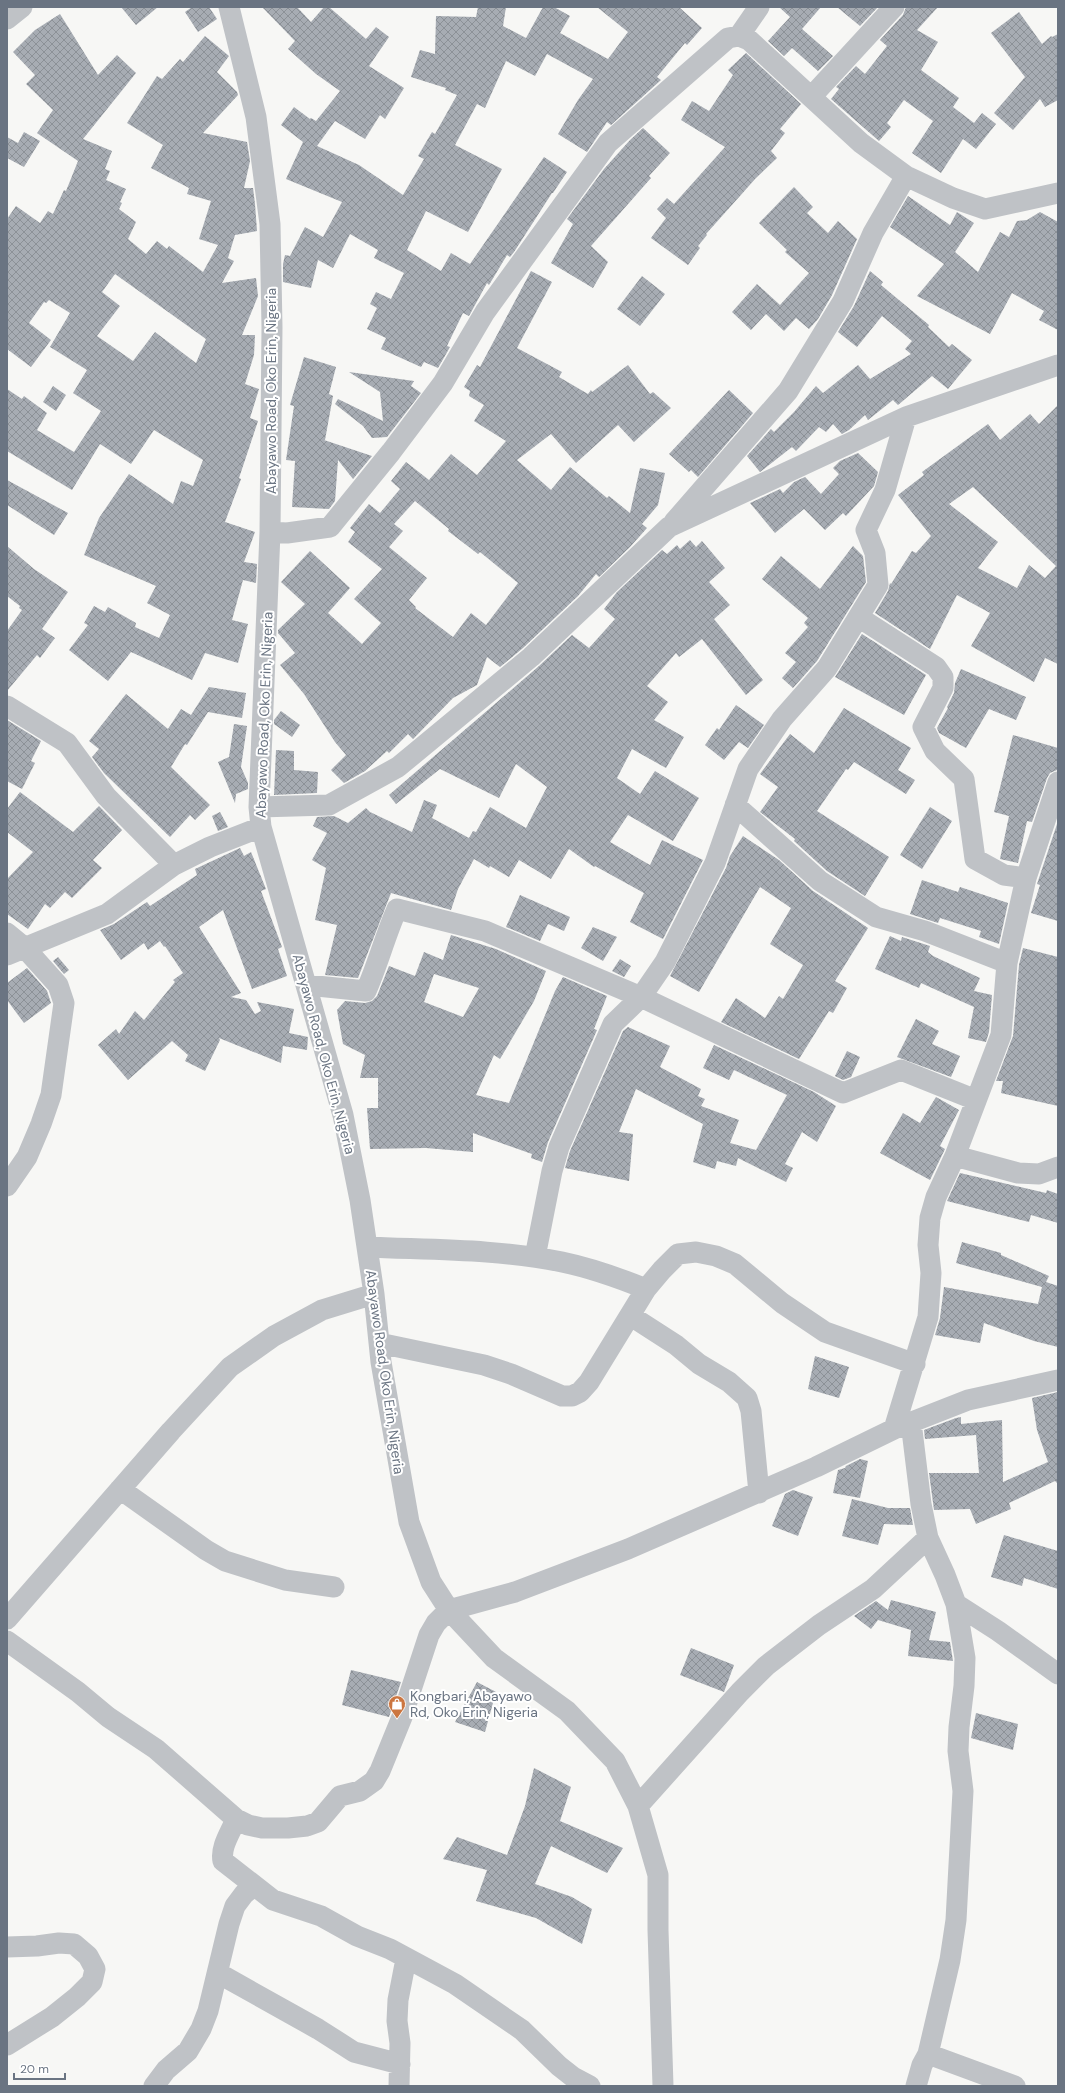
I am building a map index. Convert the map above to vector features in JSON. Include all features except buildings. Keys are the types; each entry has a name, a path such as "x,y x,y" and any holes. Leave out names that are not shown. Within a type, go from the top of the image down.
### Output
{"street":[{"path":"7,20 22,7"},
{"name":"Abayawo Road, Oko Erin, Nigeria","path":"229,7 256,117 270,224 272,327 270,532 260,817 343,1115 367,1247 379,1343 396,1454 410,1522 431,1582 448,1610 494,1658 567,1710 616,1761 638,1806 658,1875 658,1930 663,2086"},
{"path":"739,36 759,7"},
{"path":"812,96 894,7"},
{"path":"270,532 287,533 330,527 391,452 443,383 485,312 608,143 728,38 739,36 749,40 812,96 861,143 906,176 953,198 985,209 1058,193"},
{"path":"16,951 107,914 174,865 210,847 260,817 329,805 398,768 531,658 669,527 788,391 843,301 873,233 906,176"},
{"path":"669,527 906,417 1058,365"},
{"path":"535,1258 551,1178 560,1147 613,1024 641,997 665,962 714,863 748,769 782,719 827,668 860,618 878,585 875,553 866,530 885,490 906,417"},
{"path":"860,618 936,667 943,677 943,688 923,727 935,751 964,779 975,859 1004,875 1026,878"},
{"path":"7,706 67,743 106,796 174,865"},
{"path":"916,2086 922,2065 928,2054 950,1960 956,1920 964,1791 958,1751 958,1727 964,1686 965,1658 956,1604 946,1575 928,1538 903,1425 914,1364 928,1317 931,1273 928,1245 930,1218 936,1197 955,1156 1001,1035 1007,963 1026,878 1058,782"},
{"path":"735,805 820,881 876,917 925,931 1007,963"},
{"path":"307,985 366,991 375,970 386,933 397,909 485,931 641,997 843,1093 901,1070 976,1100"},
{"path":"7,933 16,951 58,985 64,1003 51,1095 41,1124 26,1157 7,1186"},
{"path":"955,1156 1018,1173 1039,1174 1058,1167"},
{"path":"367,1247 517,1254 562,1262 604,1272 646,1289"},
{"path":"379,1343 484,1365 512,1374 557,1394 572,1396 580,1392 589,1382 631,1316 646,1289 662,1270 678,1254 696,1252 716,1256 735,1264 782,1303 825,1332 914,1364"},
{"path":"7,1619 120,1489 230,1367 274,1336 322,1310 374,1294"},
{"path":"631,1316 676,1345 699,1364 729,1382 747,1398 751,1411 759,1493"},
{"path":"7,1641 78,1692 108,1717 156,1749 236,1820 248,1825 262,1828 307,1826 318,1822 340,1796 360,1791 374,1781 380,1771 399,1724 429,1635 436,1623 448,1610 515,1592 628,1550 759,1493 903,1425 968,1400 1058,1380"},
{"path":"120,1489 206,1550 224,1561 285,1580 334,1587"},
{"path":"638,1806 740,1692 766,1666 825,1621 873,1589 928,1538"},
{"path":"956,1604 998,1631 1058,1674"},
{"path":"236,1820 224,1845 222,1855 224,1861 229,1866 254,1886 273,1900 321,1916 357,1936 390,1949 455,1984 522,2030 573,2078 590,2086"},
{"path":"154,2086 166,2070 188,2051 201,2029 208,2011 229,1924 236,1906 244,1894 254,1886"},
{"path":"7,1947 37,1946 58,1943 74,1944 88,1956 95,1969 92,1982 77,1997 52,2017 7,2045"},
{"path":"399,2086 400,2064 397,2021 398,2000 406,1958"},
{"path":"218,1973 318,2029 354,2052 400,2064"},
{"path":"928,2054 1015,2086"}],"place":[{"name":"Kongbari, Abayawo Rd, Oko Erin, Nigeria","path":"397,1719"}]}
